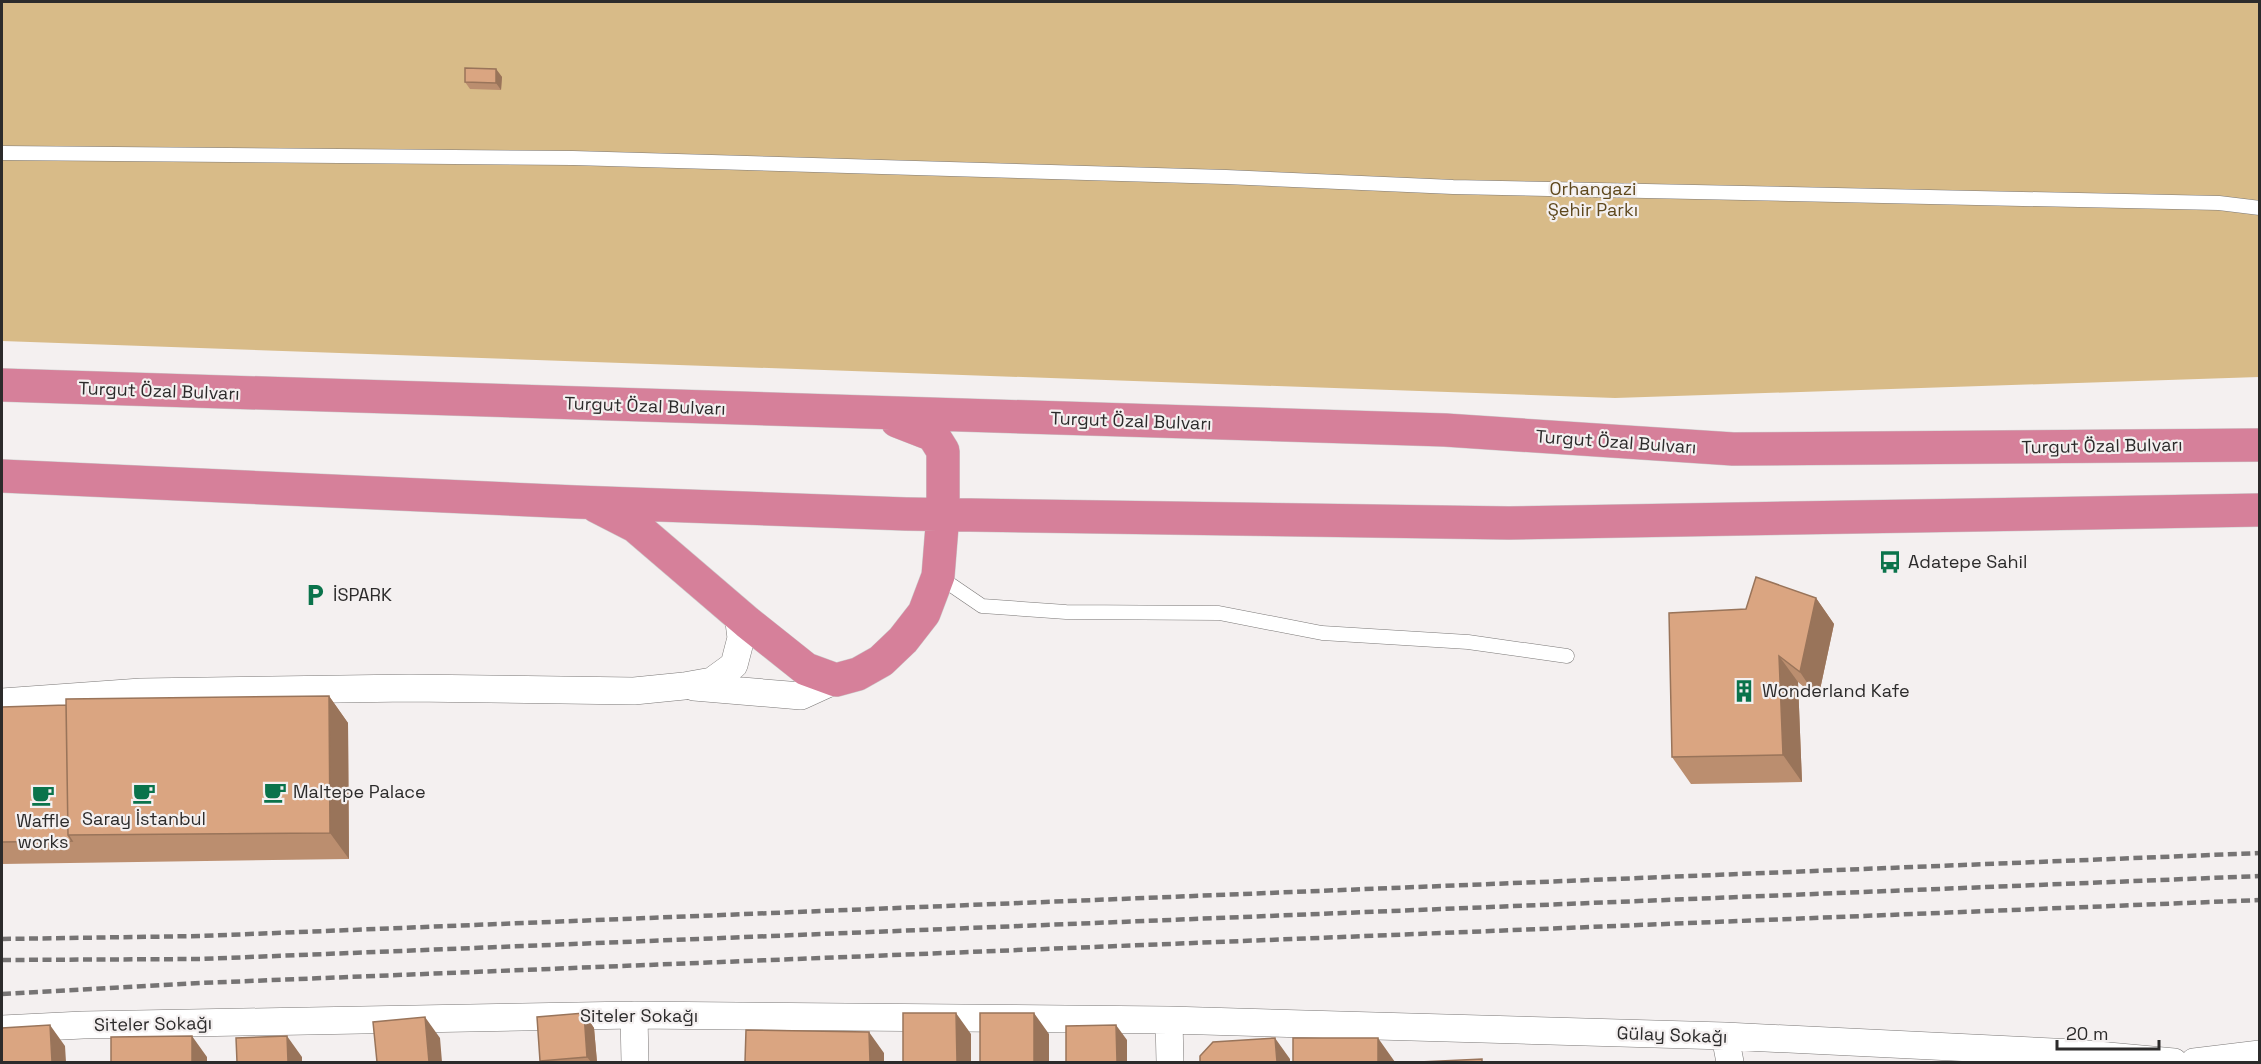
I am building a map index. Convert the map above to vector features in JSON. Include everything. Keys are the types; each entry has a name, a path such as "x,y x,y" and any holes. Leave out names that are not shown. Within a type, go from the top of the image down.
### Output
{"highway":[{"name":"Turgut Özal Bulvarı","path":"2,386 1445,430 1733,449 2259,445"},
{"path":"589,502 635,526 806,669 836,680 858,674 881,661 903,640 924,612 938,576 943,514 943,451 933,435 909,423 870,414"},
{"path":"2,476 589,502 943,514 1509,523 2259,510"}],"street":[{"path":"2,702 141,692 410,688 634,691 684,687 712,681 734,665 741,638 738,614"},
{"path":"684,687 801,696 836,680"},
{"path":"2,720 212,706 564,707 634,691"},
{"path":"634,1015 635,1062"},
{"name":"Siteler Sokağı","path":"2,1029 95,1025 634,1015 1169,1020"},
{"path":"1169,1020 1170,1062"},
{"name":"Gülay Sokağı","path":"1169,1020 1725,1036 2174,1062"},
{"path":"1725,1036 1730,1062"},
{"path":"2194,1062 2259,1053"}],"lane":[{"path":"2,153 573,158 1227,177 1454,187 2219,203 2259,208"},
{"path":"938,576 982,606 1066,612 1219,613 1322,633 1468,642 1567,656"}],"green space":[{"name":"Orhangazi Şehir Parkı","path":"2,2 2259,2 2259,377 1615,398 2,341"}],"building":[{"path":"465,68 496,69 496,83 465,82"},
{"name":"Wonderland Kafe","path":"1756,577 1816,598 1800,672 1779,656 1783,755 1672,757 1669,613 1746,609"},
{"path":"329,696 330,833 68,835 66,699"},
{"name":"Waffle works","path":"66,705 68,835 72,841 2,842 2,707"},
{"path":"584,1013 587,1057 540,1061 537,1017"},
{"path":"903,1013 956,1013 957,1062 903,1062"},
{"path":"980,1013 1034,1013 1034,1062 980,1062"},
{"path":"425,1017 429,1062 377,1062 373,1022"},
{"path":"50,1025 52,1062 2,1062 2,1028"},
{"path":"1116,1025 1117,1062 1066,1062 1066,1026"},
{"path":"746,1030 869,1032 870,1062 745,1062"},
{"path":"192,1036 192,1062 111,1062 111,1037"},
{"path":"287,1036 288,1062 237,1062 236,1038"},
{"path":"1275,1038 1277,1062 1200,1062 1200,1056 1213,1042"},
{"path":"1293,1038 1378,1038 1378,1062 1293,1062"},
{"path":"1482,1059 1482,1062 1419,1062"}],"railway":[{"path":"2,939 201,936 2260,853"},
{"path":"2,960 201,959 2260,876"},
{"path":"2,994 200,983 2260,900"}],"place":[{"name":"Adatepe Sahil","path":"1890,562"},
{"name":"İSPARK","path":"315,595"},
{"name":"Wonderland Kafe","path":"1744,691"},
{"name":"Maltepe Palace","path":"275,792"},
{"name":"Saray İstanbul","path":"144,793"},
{"name":"Waffle works","path":"43,795"}]}
